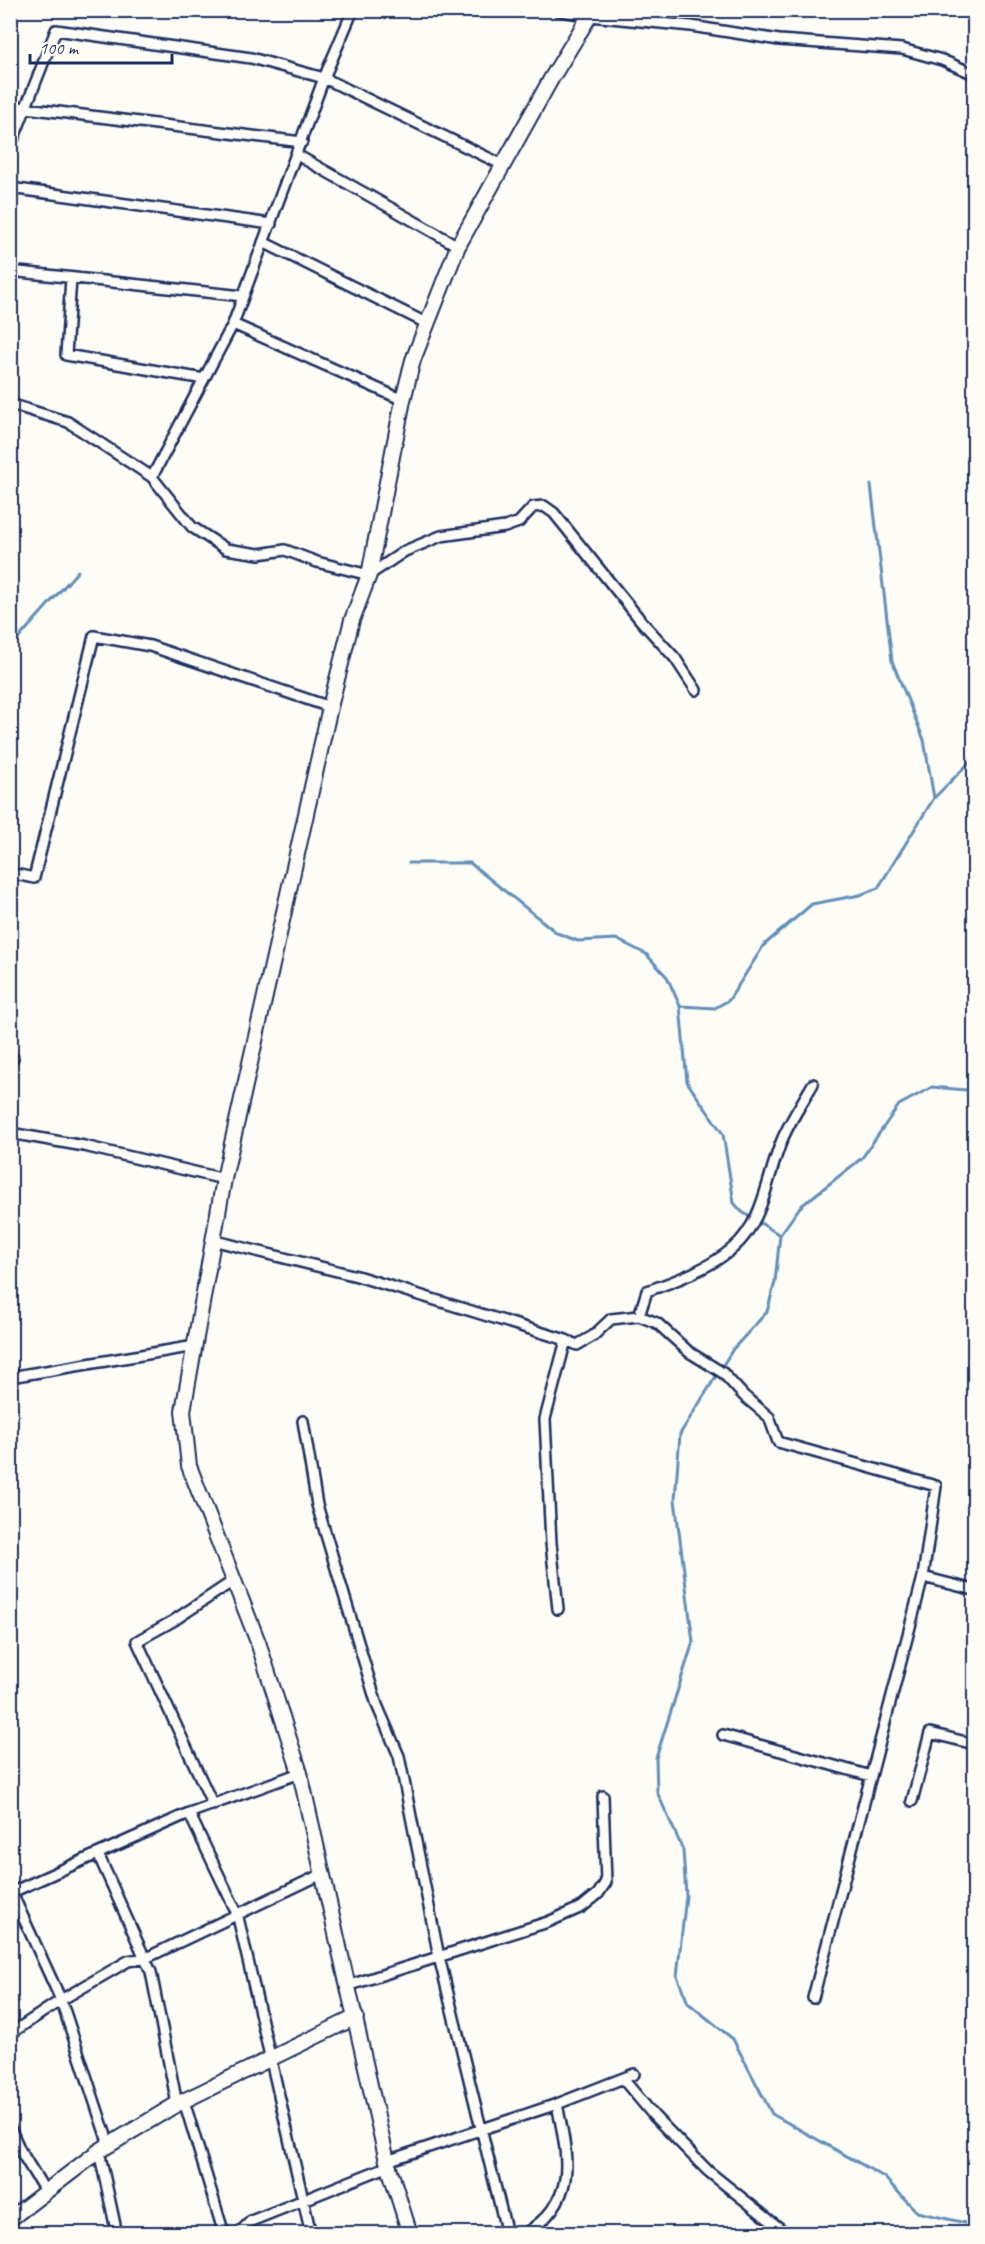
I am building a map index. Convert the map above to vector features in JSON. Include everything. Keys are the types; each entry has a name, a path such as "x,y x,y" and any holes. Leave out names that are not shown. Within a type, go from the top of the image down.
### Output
{"street":[{"path":"152,477 233,324 324,78 353,10"},
{"path":"557,10 691,26 778,40 902,49 942,60 975,74"},
{"path":"410,2234 388,2163 300,1773 258,1642 189,1466 183,1412 224,1179 330,707 352,620 369,574 413,360 458,246 551,80 592,13"},
{"path":"10,148 56,30 251,58 324,78 503,165"},
{"path":"10,106 302,141"},
{"path":"297,154 458,246"},
{"path":"10,188 271,224"},
{"path":"263,242 426,323"},
{"path":"10,271 243,296"},
{"path":"71,278 66,355 204,379"},
{"path":"233,324 403,400"},
{"path":"10,404 68,422 152,477 192,527 226,549 259,554 285,550 317,562 369,574 405,551 441,536 505,527 519,522 533,507 544,506 554,513 675,658 696,690"},
{"path":"10,873 34,878 94,636 150,646 330,707"},
{"path":"639,1316 647,1291 692,1272 733,1248 748,1231 767,1187 781,1141 813,1084"},
{"path":"10,1134 84,1146 224,1179"},
{"path":"212,1240 357,1276 577,1345 593,1336 611,1319 639,1316 657,1323 689,1352 723,1373 744,1396 769,1417 778,1442 936,1486 923,1577 813,1998"},
{"path":"558,1609 551,1543 545,1419 566,1340"},
{"path":"10,1377 195,1346"},
{"path":"303,1421 317,1505 377,1705 399,1756 439,1958 507,2234"},
{"path":"923,1577 975,1590"},
{"path":"213,1805 137,1641 174,1621 233,1581"},
{"path":"912,1801 930,1733 975,1744"},
{"path":"723,1735 871,1776"},
{"path":"117,2234 104,2148 61,2000 11,1893 189,1813 300,1773"},
{"path":"347,1986 548,1922 582,1907 598,1894 606,1882 603,1796"},
{"path":"189,1813 237,1913 311,2234"},
{"path":"98,1854 151,1972 181,2102 224,2234"},
{"path":"10,2034 61,2000 128,1961 146,1958 322,1874"},
{"path":"10,2219 104,2148 181,2102 356,2017"},
{"path":"238,2234 251,2222 388,2163 557,2104 634,2074"},
{"path":"623,2079 654,2116 708,2171 788,2234"},
{"path":"524,2234 538,2225 556,2207 567,2176 557,2104"},
{"path":"10,2128 20,2150 45,2191"}],"waterway":[{"path":"871,485 892,661 924,740 934,798"},
{"path":"10,638 17,640 78,571"},
{"path":"680,1006 715,1008 729,1000 764,945 812,904 860,895 878,888 934,798 971,761 974,746"},
{"path":"409,863 470,863 557,933 578,941 616,939 646,954 667,977 680,1006 687,1082 723,1134 734,1203 742,1212 780,1235"},
{"path":"974,1083 966,1090 932,1087 899,1105 862,1158 800,1207 780,1235 775,1282 767,1312 733,1349 680,1434 675,1500 693,1642 656,1758 657,1792 683,1850 686,1896 677,1976 688,2003 733,2039 772,2114 884,2177 917,2212 974,2225"}]}
